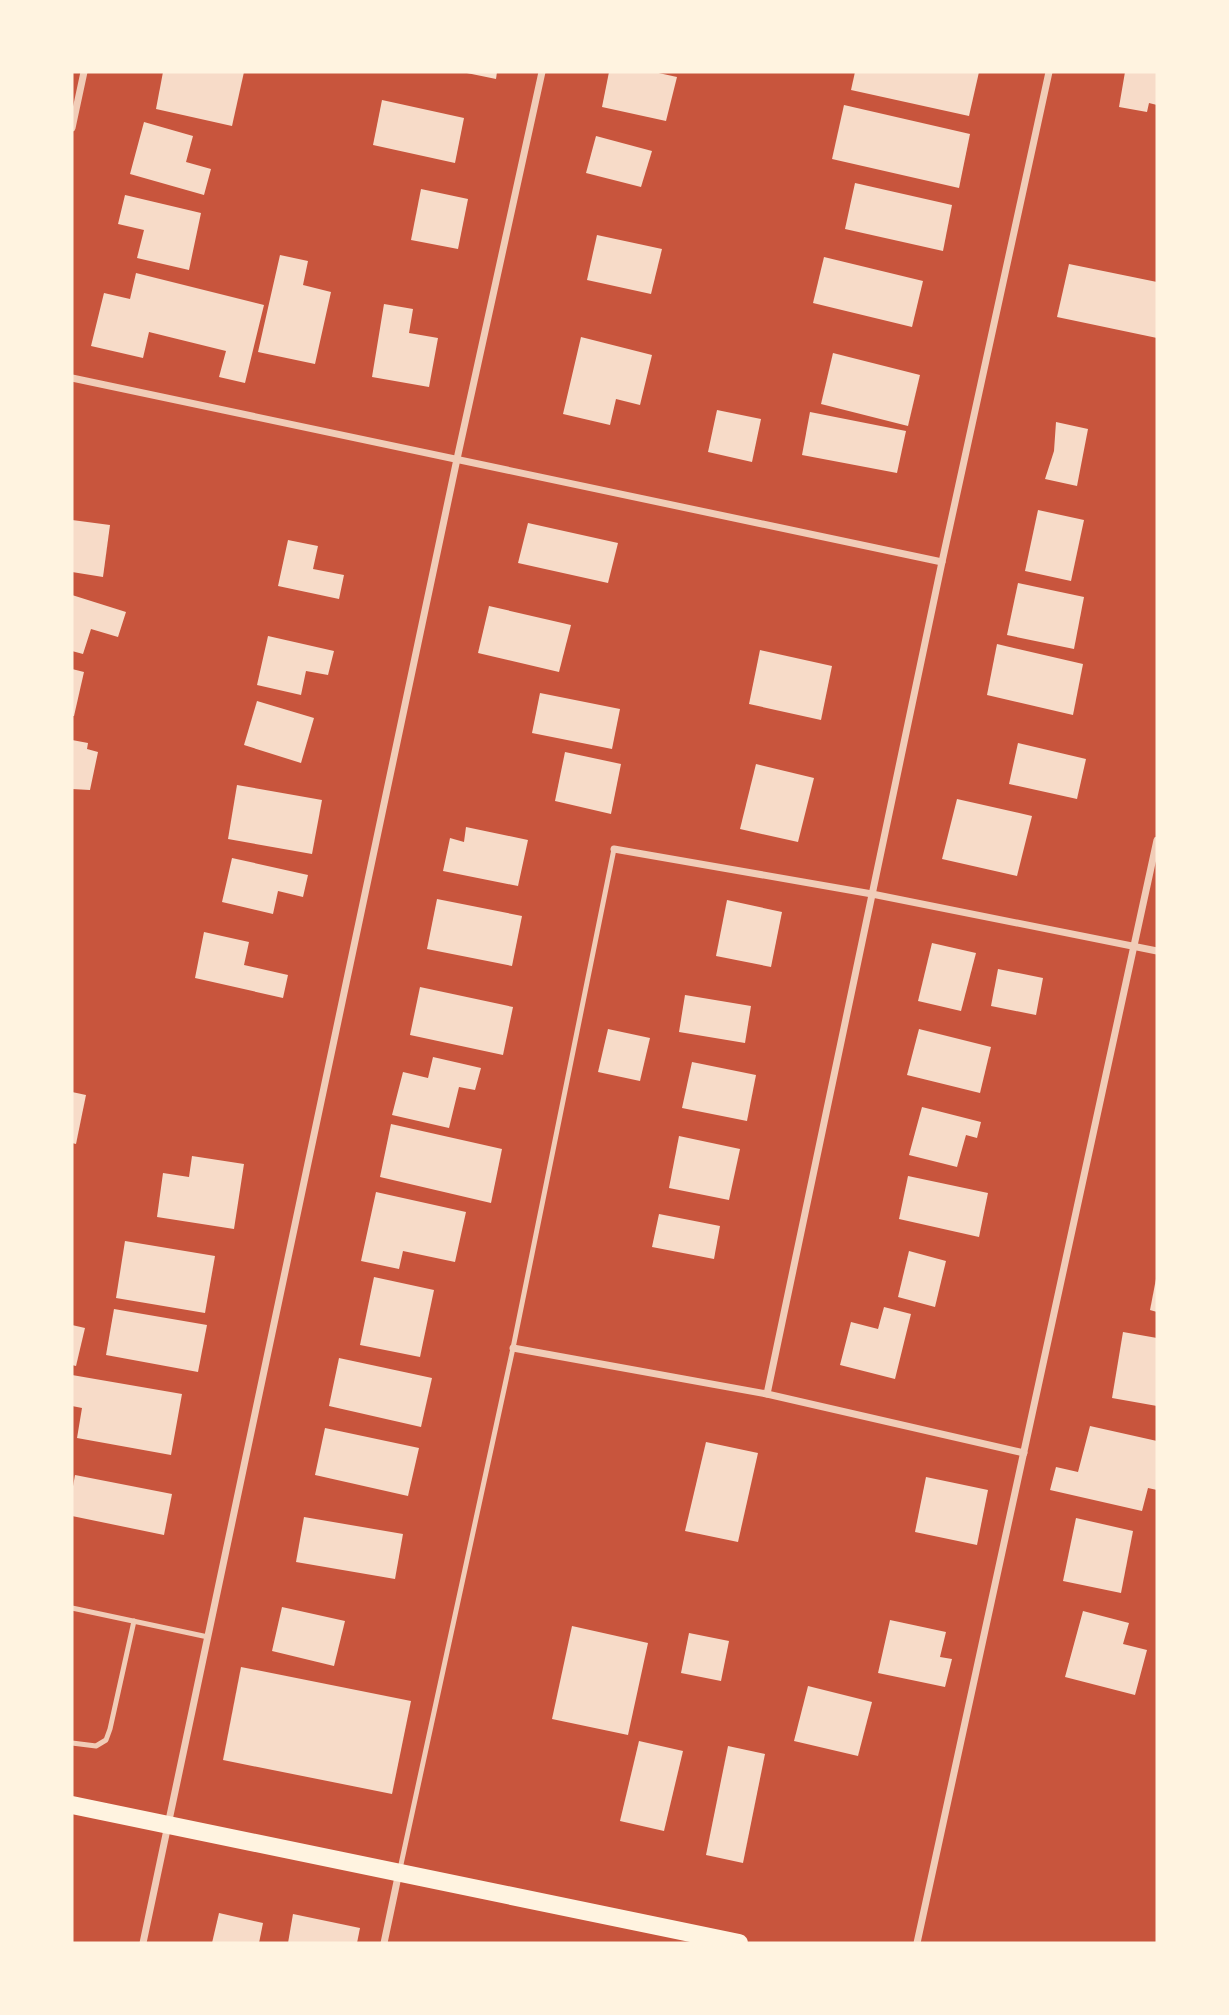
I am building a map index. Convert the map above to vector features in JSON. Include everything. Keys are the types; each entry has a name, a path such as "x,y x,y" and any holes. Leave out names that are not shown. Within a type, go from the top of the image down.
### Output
{"main road":[{"path":"72,1805 399,1872 683,1937 739,1943"}],"street":[{"path":"72,128 84,72"},
{"path":"144,1943 457,459 542,72"},
{"path":"767,1394 942,562 1049,72"},
{"path":"72,378 942,562"},
{"path":"917,1943 1157,840"},
{"path":"614,849 872,894 1157,951"},
{"path":"513,1348 767,1394 1024,1453"},
{"path":"384,1943 399,1872"}],"lane":[{"path":"399,1872 513,1348 614,849"},
{"path":"72,1608 208,1637"},
{"path":"72,1743 96,1746 106,1740 134,1621"}],"building":[{"path":"163,72 244,72 232,126 156,109"},
{"path":"462,72 497,72 496,79"},
{"path":"609,72 654,72 677,77 666,121 602,107"},
{"path":"855,72 979,72 969,116 851,90"},
{"path":"1125,72 1157,72 1157,105 1149,103 1147,112 1119,107"},
{"path":"382,100 464,118 455,163 373,145"},
{"path":"844,105 970,134 959,188 832,159"},
{"path":"144,122 193,136 186,162 211,169 204,195 130,174"},
{"path":"596,136 652,151 641,187 586,173"},
{"path":"855,183 952,205 943,251 845,229"},
{"path":"421,189 468,199 458,249 411,240"},
{"path":"125,195 201,213 189,270 137,258 144,230 118,224"},
{"path":"597,235 662,249 651,294 587,280"},
{"path":"280,255 308,261 303,285 331,292 315,364 258,352"},
{"path":"824,257 923,281 912,327 813,303"},
{"path":"1069,264 1157,282 1157,338 1057,317"},
{"path":"136,273 264,305 245,383 219,377 226,351 149,332 143,358 91,346 104,293 130,299"},
{"path":"384,304 413,309 409,333 438,338 429,387 372,377"},
{"path":"581,337 652,355 640,405 616,399 610,425 563,414"},
{"path":"833,353 920,375 908,426 821,404"},
{"path":"717,410 761,419 752,462 708,452"},
{"path":"810,412 906,431 897,473 802,455"},
{"path":"1056,422 1088,429 1077,486 1045,479 1054,451"},
{"path":"1038,510 1084,520 1071,581 1025,571"},
{"path":"72,520 110,525 103,577 72,572"},
{"path":"528,523 618,543 608,583 518,563"},
{"path":"288,540 318,546 313,569 344,575 339,599 278,586"},
{"path":"1018,583 1084,597 1074,649 1007,635"},
{"path":"72,595 126,612 118,637 91,629 83,654 72,651"},
{"path":"489,606 571,625 559,672 478,653"},
{"path":"268,636 334,651 328,675 306,671 301,695 257,685"},
{"path":"997,644 1083,664 1073,715 987,695"},
{"path":"760,650 832,666 821,720 749,704"},
{"path":"72,669 84,672 74,716 72,716"},
{"path":"540,693 620,709 612,749 532,733"},
{"path":"257,701 314,718 301,763 244,745"},
{"path":"72,740 88,743 87,749 98,752 90,790 72,789"},
{"path":"1018,743 1086,759 1077,799 1009,784"},
{"path":"565,752 621,764 611,814 555,801"},
{"path":"756,764 814,778 798,842 740,829"},
{"path":"237,785 322,800 312,854 228,839"},
{"path":"957,799 1032,816 1017,876 942,859"},
{"path":"466,827 528,840 518,886 443,871 450,838 464,842"},
{"path":"232,858 308,875 303,897 278,891 273,914 222,902"},
{"path":"437,899 522,916 512,966 427,949"},
{"path":"727,900 782,912 771,967 716,956"},
{"path":"204,932 249,942 244,965 288,975 283,998 195,978"},
{"path":"932,943 976,953 961,1011 918,1001"},
{"path":"998,969 1043,978 1036,1015 991,1006"},
{"path":"420,987 513,1007 503,1055 410,1035"},
{"path":"685,995 751,1006 745,1043 679,1032"},
{"path":"608,1029 650,1038 640,1081 598,1072"},
{"path":"919,1029 991,1047 980,1093 907,1075"},
{"path":"433,1057 481,1068 475,1090 459,1087 449,1128 392,1115 403,1072 428,1078"},
{"path":"692,1062 756,1075 747,1121 682,1108"},
{"path":"72,1092 86,1095 76,1144 72,1143"},
{"path":"922,1107 981,1122 977,1138 966,1135 957,1167 909,1155"},
{"path":"391,1124 502,1149 491,1203 380,1177"},
{"path":"679,1136 740,1149 729,1200 669,1188"},
{"path":"192,1156 244,1164 234,1229 157,1217 163,1173 189,1177"},
{"path":"908,1176 988,1193 979,1237 899,1219"},
{"path":"376,1192 466,1212 455,1262 403,1251 399,1269 361,1261"},
{"path":"659,1214 720,1226 714,1259 652,1247"},
{"path":"125,1241 215,1256 205,1313 116,1298"},
{"path":"909,1251 946,1261 935,1307 898,1297"},
{"path":"374,1277 434,1290 420,1357 360,1345"},
{"path":"1157,1280 1157,1312 1150,1310"},
{"path":"884,1307 911,1314 895,1379 840,1365 851,1322 878,1329"},
{"path":"114,1309 207,1325 198,1372 106,1355"},
{"path":"72,1325 85,1328 76,1366 72,1365"},
{"path":"1123,1332 1157,1338 1157,1406 1112,1398"},
{"path":"339,1358 432,1378 421,1427 329,1406"},
{"path":"72,1375 182,1394 171,1455 77,1438 82,1408 72,1406"},
{"path":"1090,1426 1157,1441 1157,1490 1148,1488 1142,1511 1050,1490 1056,1467 1078,1472"},
{"path":"325,1428 419,1448 408,1496 315,1475"},
{"path":"706,1442 758,1453 738,1542 685,1531"},
{"path":"75,1475 172,1494 164,1535 72,1516"},
{"path":"926,1477 988,1490 977,1545 915,1532"},
{"path":"304,1517 403,1534 395,1579 296,1562"},
{"path":"1076,1518 1133,1531 1121,1593 1063,1581"},
{"path":"282,1607 345,1621 334,1666 272,1651"},
{"path":"1083,1611 1129,1623 1123,1644 1147,1650 1135,1695 1065,1677"},
{"path":"890,1620 946,1632 940,1657 952,1659 945,1687 878,1673"},
{"path":"572,1626 648,1643 628,1735 552,1719"},
{"path":"689,1633 729,1641 721,1681 681,1673"},
{"path":"241,1667 411,1701 392,1794 223,1760"},
{"path":"808,1686 872,1702 858,1756 794,1741"},
{"path":"639,1741 683,1751 664,1831 620,1821"},
{"path":"728,1746 765,1754 743,1863 706,1855"},
{"path":"219,1913 263,1923 259,1943 212,1943"},
{"path":"293,1914 360,1928 357,1943 288,1943"}]}
